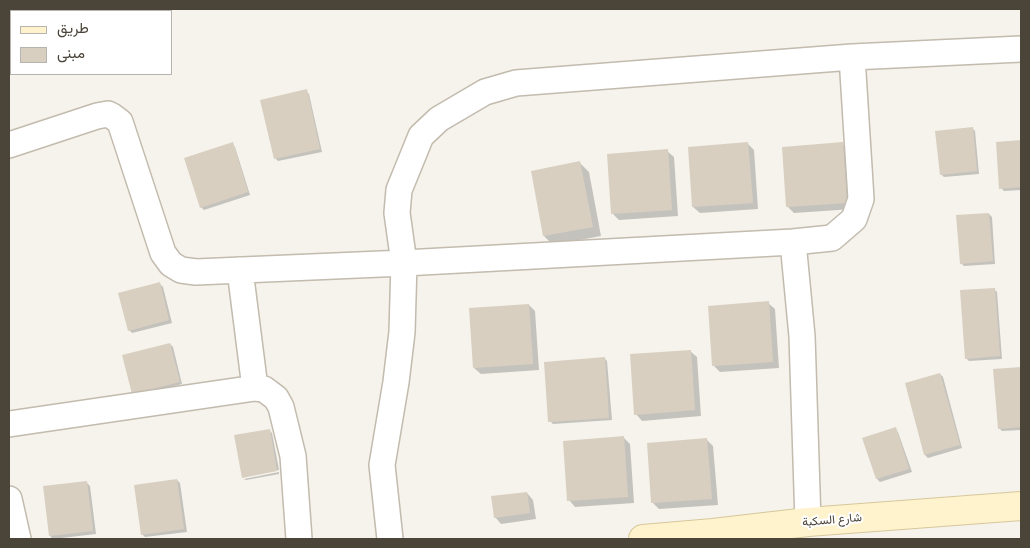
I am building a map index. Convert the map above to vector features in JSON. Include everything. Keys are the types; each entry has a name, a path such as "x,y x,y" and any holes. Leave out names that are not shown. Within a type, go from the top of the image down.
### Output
{"main road":[{"name":"شارع السكبة","path":"643,539 714,536 808,522 1021,506"}],"street":[{"path":"390,539 382,465 396,382 402,332 404,263 397,213 399,190 421,136 439,119 485,92 516,83 852,57 1021,49"},
{"path":"9,145 97,116 108,114 112,116 120,122 163,253 171,264 181,270 196,272 404,263 793,242 832,238 854,219 861,199 852,57"},
{"path":"793,242 802,336 808,522"},
{"path":"240,270 255,388"},
{"path":"9,424 255,388 264,389 276,398 281,407 293,456 299,539"},
{"path":"9,499 18,539"}],"building":[{"path":"307,89 320,149 274,159 260,100"},
{"path":"973,127 977,171 940,175 935,131"},
{"path":"1021,140 1021,187 999,189 996,142"},
{"path":"233,142 248,192 200,208 184,158"},
{"path":"748,142 753,203 692,207 688,147"},
{"path":"843,142 847,203 786,207 782,147"},
{"path":"668,149 672,210 611,214 607,154"},
{"path":"580,161 593,227 543,236 531,171"},
{"path":"989,213 993,261 960,264 956,215"},
{"path":"160,282 169,320 128,331 118,293"},
{"path":"995,288 1000,356 965,359 960,290"},
{"path":"769,301 773,362 712,366 708,306"},
{"path":"529,304 533,364 473,368 469,308"},
{"path":"170,343 180,382 132,394 122,355"},
{"path":"691,350 695,410 634,415 630,354"},
{"path":"605,357 609,418 548,422 544,362"},
{"path":"1021,367 1021,427 998,429 993,369"},
{"path":"940,373 960,445 924,455 905,383"},
{"path":"896,427 909,469 876,479 862,438"},
{"path":"270,429 277,471 242,478 234,435"},
{"path":"624,436 628,497 567,501 563,441"},
{"path":"707,438 712,499 651,503 647,443"},
{"path":"177,479 184,529 141,535 134,485"},
{"path":"87,481 93,531 49,536 43,486"},
{"path":"527,492 530,513 494,518 491,496"}]}
